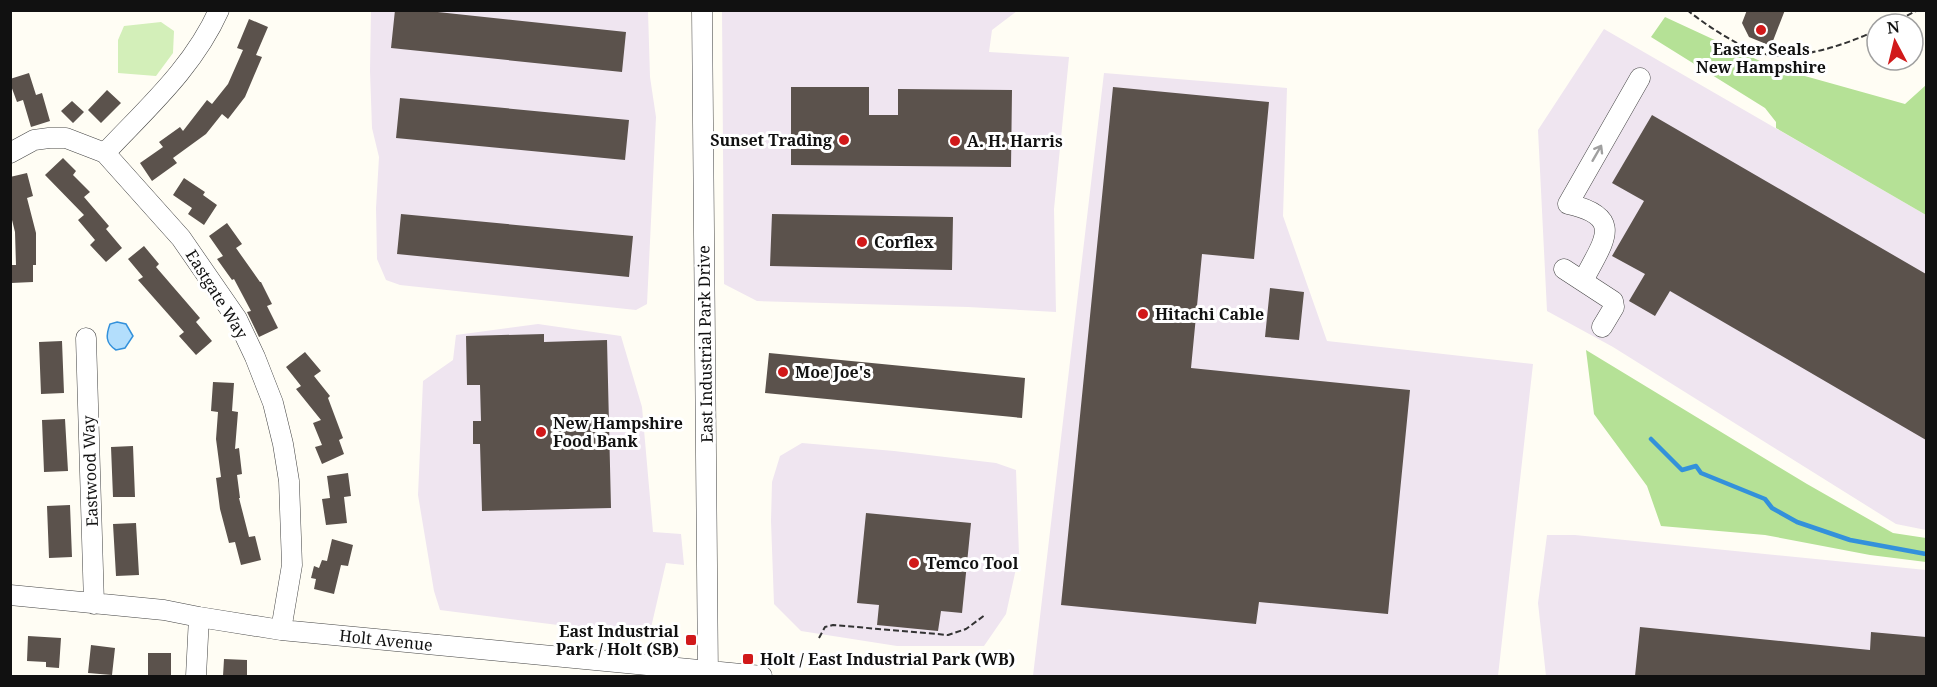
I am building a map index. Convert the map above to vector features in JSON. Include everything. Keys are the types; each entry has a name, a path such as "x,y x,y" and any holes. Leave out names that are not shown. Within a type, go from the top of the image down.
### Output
{"street":[{"path":"105,153 170,86 210,31 219,10"},
{"name":"East Industrial Park Drive","path":"702,10 708,674"},
{"path":"1583,281 1605,236 1605,225 1597,214 1584,207 1568,204 1640,78"},
{"name":"Eastgate Way","path":"10,153 34,140 58,138 66,138 105,153 181,238 213,281 237,319 273,403 288,472 292,521 292,565 282,630"},
{"path":"1564,269 1613,301 1614,307 1602,327"},
{"name":"Eastwood Way","path":"86,338 94,604"},
{"name":"Holt Avenue","path":"10,596 164,610 282,630 708,674 762,676"},
{"path":"196,676 199,617"}],"path":[{"path":"1687,10 1713,29 1752,50 1781,55 1819,52 1865,36"},
{"path":"819,638 825,627 833,625 948,635 966,628 986,615"}],"shaded area":[{"path":"371,11 648,11 650,77 656,117 647,304 636,310 400,285 386,280 377,259 376,208 379,157 372,128"},
{"path":"722,11 1017,11 992,30 989,52 1069,57 1054,209 1056,312 757,301 724,284"},
{"path":"1604,29 1926,215 1926,530 1896,524 1613,347 1547,311 1538,130"},
{"path":"1104,73 1287,88 1283,216 1327,341 1533,364 1498,676 1033,676"},
{"path":"538,324 621,336 642,407 653,532 681,534 684,565 666,563 650,632 558,625 440,610 434,591 418,495 423,381 453,360 456,335"},
{"path":"802,443 996,463 1016,470 1019,555 1006,614 984,646 897,646 801,631 774,604 772,482 780,456"},
{"path":"1547,535 1575,535 1926,570 1926,676 1546,676 1538,603"}],"green space":[{"path":"1665,17 1773,67 1905,104 1926,85 1926,215 1776,128 1776,122 1765,108 1651,37"},
{"path":"161,22 174,31 173,53 156,76 118,73 118,40 124,26"},
{"path":"1586,350 1807,484 1893,533 1926,538 1926,562 1870,555 1765,535 1661,526 1647,486 1594,414"}],"water":[{"path":"117,322 126,324 133,336 125,348 116,350 108,342 107,335 110,324"}],"building":[{"path":"395,10 419,10 626,32 622,72 391,48"},
{"name":"Easter Seals New Hampshire","path":"1747,10 1785,10 1771,46 1749,37 1742,23"},
{"path":"249,19 268,27 256,55 262,57 245,97 228,119 222,114 206,134 173,158 177,163 152,181 140,163 163,147 159,142 180,127 183,131 207,100 212,104 228,84 243,50 237,48"},
{"path":"29,73 36,95 42,93 50,121 31,127 23,100 17,102 10,83 10,79"},
{"path":"791,87 869,87 869,115 898,115 898,89 1012,90 1011,167 791,165"},
{"name":"Hitachi Cable","path":"1113,87 1269,102 1254,259 1202,254 1191,368 1410,390 1388,614 1259,602 1256,624 1061,605"},
{"path":"107,90 121,103 101,123 88,110"},
{"path":"400,98 629,120 625,160 396,138"},
{"path":"72,101 84,112 73,123 61,111"},
{"path":"1652,115 1926,274 1926,440 1670,291 1655,316 1629,301 1645,274 1612,256 1644,201 1612,183"},
{"path":"63,158 76,171 73,175 90,192 84,197 109,226 106,229 122,248 106,262 90,245 95,240 78,220 84,215 45,175"},
{"path":"27,173 33,196 27,198 36,233 36,265 33,265 33,282 11,283 10,265 16,265 15,232 10,212 10,177"},
{"path":"184,178 205,192 203,195 217,205 204,225 188,214 192,208 173,195"},
{"path":"401,214 633,236 629,277 397,254"},
{"name":"Corflex","path":"772,214 953,217 952,270 770,266"},
{"path":"227,223 242,244 236,248 261,282 272,304 267,306 278,328 259,337 247,312 251,311 234,279 232,280 217,259 223,256 209,236"},
{"path":"144,246 159,264 156,267 200,318 196,322 212,341 196,355 179,336 184,332 138,280 143,277 128,259"},
{"path":"1270,288 1304,292 1299,340 1265,337"},
{"name":"New Hampshire Food Bank","path":"544,334 544,342 607,340 611,508 482,511 480,444 473,444 473,421 481,421 480,385 467,385 466,336"},
{"path":"62,341 64,393 41,394 39,342"},
{"path":"305,352 321,371 314,376 330,396 328,398 343,438 339,440 344,454 322,464 315,447 322,445 313,423 321,420 296,389 301,386 286,367"},
{"path":"769,353 1025,378 1022,418 765,393"},
{"path":"213,382 234,383 232,411 238,412 235,449 239,448 242,474 237,475 239,498 249,537 255,536 261,560 241,565 235,542 229,543 220,509 216,478 221,477 216,439 218,412 211,411"},
{"path":"65,419 68,471 44,472 42,420"},
{"path":"133,446 135,497 113,497 111,447"},
{"path":"348,473 351,496 344,497 347,523 326,525 322,499 330,498 327,476"},
{"path":"70,505 72,557 49,558 47,506"},
{"name":"Temco Tool","path":"866,513 971,523 962,613 941,611 938,631 877,625 879,605 857,603"},
{"path":"136,523 139,575 116,576 113,524"},
{"path":"332,539 353,545 348,566 341,565 334,594 314,589 316,579 311,578 314,566 319,568 322,560 327,561"},
{"path":"1640,627 1870,650 1871,632 1926,637 1926,676 1635,676"},
{"path":"28,636 61,638 59,668 46,667 46,662 27,661"},
{"path":"91,645 115,648 112,675 88,673"},
{"path":"148,653 171,653 171,676 148,676"},
{"path":"224,659 247,660 247,676 223,676"}],"waterway":[{"path":"1651,439 1682,470 1696,466 1701,473 1765,499 1772,508 1797,522 1850,540 1926,554"}],"place":[{"name":"Easter Seals New Hampshire","path":"1761,30"},
{"name":"Sunset Trading","path":"844,140"},
{"name":"A. H. Harris","path":"955,141"},
{"name":"Corflex","path":"862,242"},
{"name":"Hitachi Cable","path":"1143,314"},
{"name":"Moe Joe's","path":"783,372"},
{"name":"New Hampshire Food Bank","path":"541,432"},
{"name":"Temco Tool","path":"914,563"},
{"name":"East Industrial Park / Holt (SB)","path":"691,640"},
{"name":"Holt / East Industrial Park (WB)","path":"748,659"}]}
